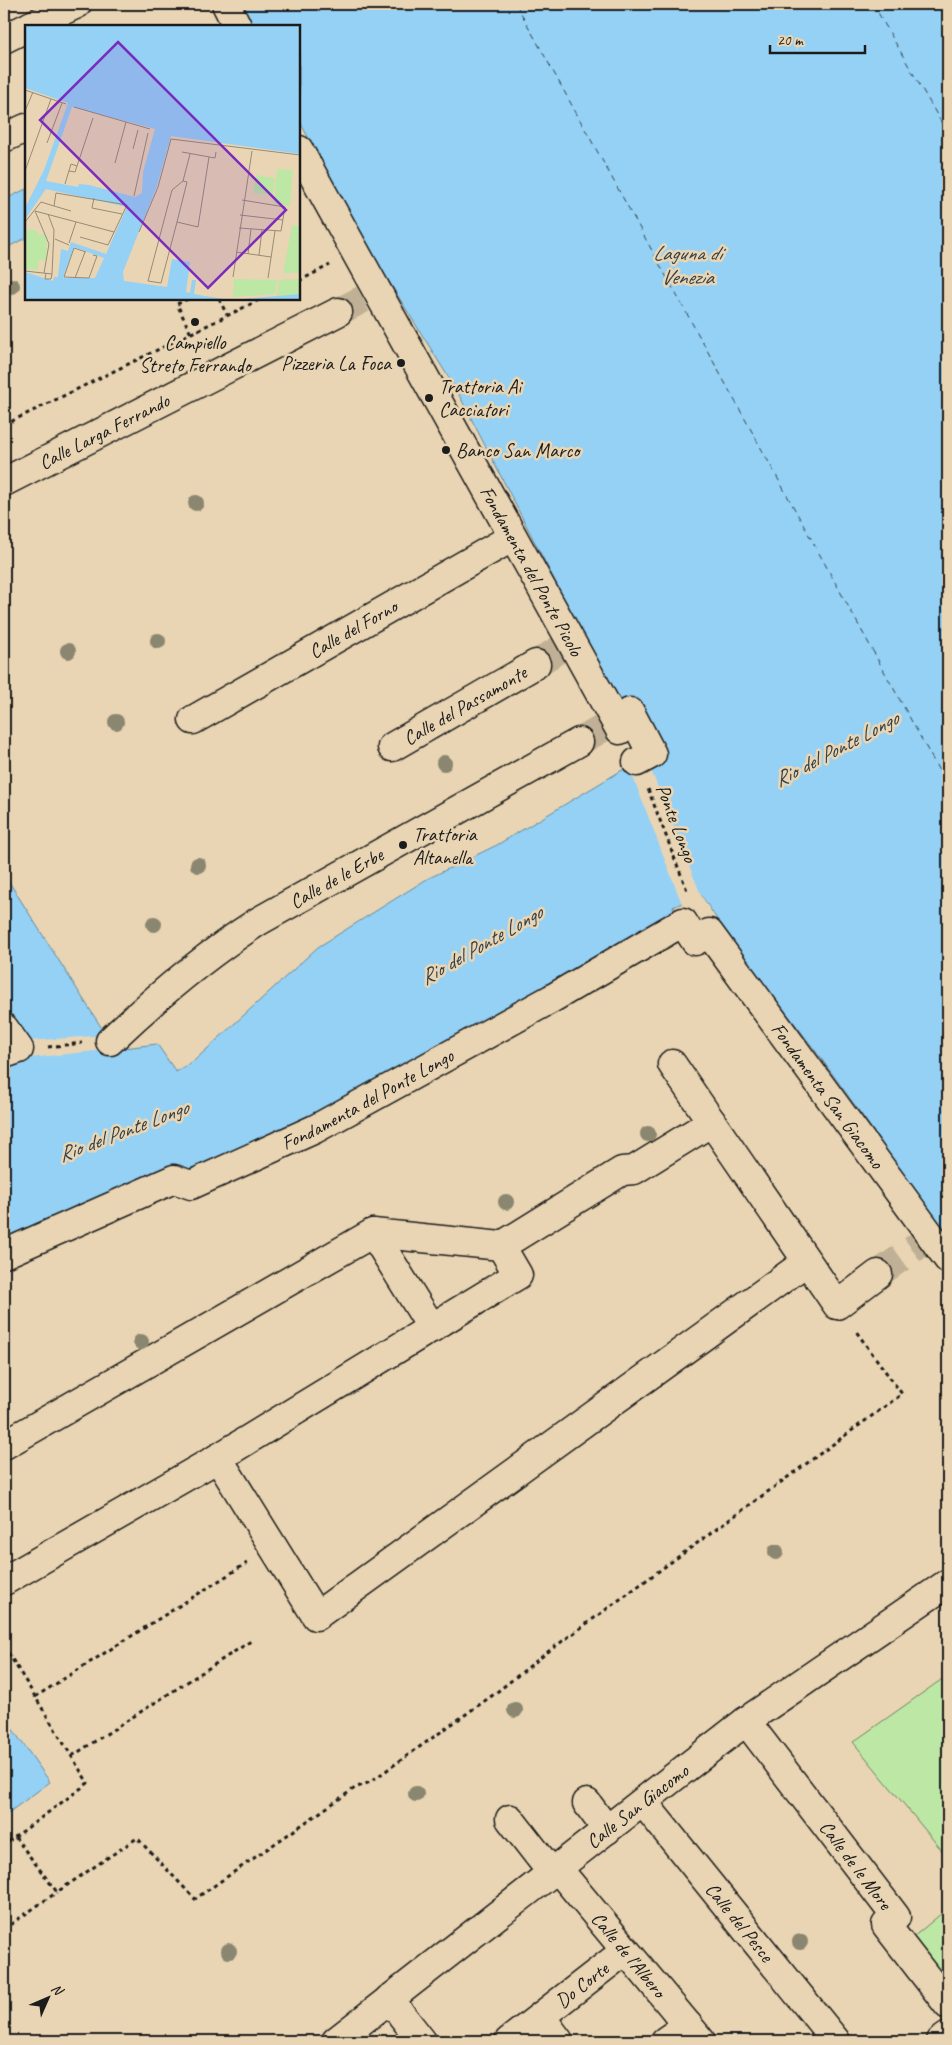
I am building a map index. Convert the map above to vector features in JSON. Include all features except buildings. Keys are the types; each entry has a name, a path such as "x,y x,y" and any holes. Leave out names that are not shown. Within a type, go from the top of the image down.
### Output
{"street":[{"path":"32,25 77,4"},
{"path":"226,4 236,25"},
{"path":"4,39 25,28"},
{"path":"4,138 25,128"},
{"name":"Fondamenta del Ponte Picolo","path":"300,152 373,294 513,537 614,725 630,712 652,754 637,762"},
{"name":"Calle Larga Ferrando","path":"4,482 338,312"},
{"name":"Calle del Forno","path":"193,720 513,537"},
{"name":"Calle del Passamonte","path":"392,747 536,664"},
{"name":"Calle de le Erbe","path":"110,1041 162,994 234,937 251,926 579,742"},
{"name":"Fondamenta San Giacomo","path":"688,913 695,941 709,933 926,1241 948,1259"},
{"name":"Fondamenta del Ponte Longo","path":"4,1254 174,1179 191,1185 315,1129 551,999 688,913"},
{"path":"672,1064 837,1305 878,1274"},
{"path":"4,1445 374,1233 501,1246 622,1171 634,1170 712,1122"},
{"path":"374,1233 432,1328"},
{"path":"4,1581 218,1458 518,1275 501,1246"},
{"path":"218,1458 316,1616 806,1262"},
{"name":"Calle San Giacomo","path":"336,2041 746,1721 948,1583"},
{"name":"Calle de le More","path":"746,1721 896,1917 886,1925 948,2005"},
{"name":"Calle del Pesce","path":"643,1802 836,2041"},
{"path":"587,1803 607,1830"},
{"name":"Calle de l'Albero","path":"510,1819 695,2033"},
{"name":"Do Corte","path":"509,2041 625,1952"},
{"path":"389,1999 422,2041"},
{"name":"Do Corte","path":"540,2017 559,2041"},
{"path":"665,2041 695,2033"},
{"path":"941,2041 948,2036"}],"path":[{"path":"186,300 177,304 191,334"},
{"path":"220,300 228,315"},
{"path":"4,425 260,300"},
{"name":"Ponte Longo","path":"637,762 688,913"},
{"path":"9,1044 110,1041"},
{"path":"4,1929 137,1838 196,1899 355,1788 370,1782 493,1695 549,1651 902,1394 837,1305"},
{"path":"35,1697 273,1547"},
{"path":"72,1756 251,1641"},
{"path":"4,1646 88,1783 4,1846"},
{"path":"15,1837 58,1892"}],"green space":[{"path":"948,1675 948,1858 853,1742"},
{"path":"948,1908 948,1981 912,1938"}],"water":[{"name":"Laguna di Venezia","path":"242,4 948,4 948,1247 917,1196 867,1122 742,954 701,895 673,907 676,917 310,1119 4,1246 4,1064 29,1041 4,1005 4,874 115,1049 157,1044 176,1072 195,1060 318,947 427,879 497,845 629,766 647,760 457,391 357,230 300,122 300,25 252,25"},
{"path":"25,190 25,238 4,249 4,200"},
{"path":"4,1717 50,1782 4,1816"}],"pier":[{"path":"647,760 701,895 720,926 718,928 700,898 683,906 682,904 628,764"},
{"path":"106,1035 115,1049 29,1058 29,1041"}],"ferry route":[{"path":"516,4 948,787"},
{"path":"873,4 948,134"}],"tunnel":[{"path":"338,312 369,296"},
{"path":"536,664 566,645"},
{"path":"579,742 608,725"},
{"path":"878,1274 919,1245"}],"place":[{"name":"Campiello Streto Ferrando","path":"195,322"},
{"name":"Pizzeria La Foca","path":"401,363"},
{"name":"Trattoria Ai Cacciatori","path":"429,398"},
{"name":"Banco San Marco","path":"446,450"},
{"name":"Trattoria Altanella","path":"403,845"}],"water label":[{"name":"Rio del Ponte Longo","path":"836,749"},
{"name":"Rio del Ponte Longo","path":"481,945"},
{"name":"Rio del Ponte Longo","path":"123,1131"}]}
